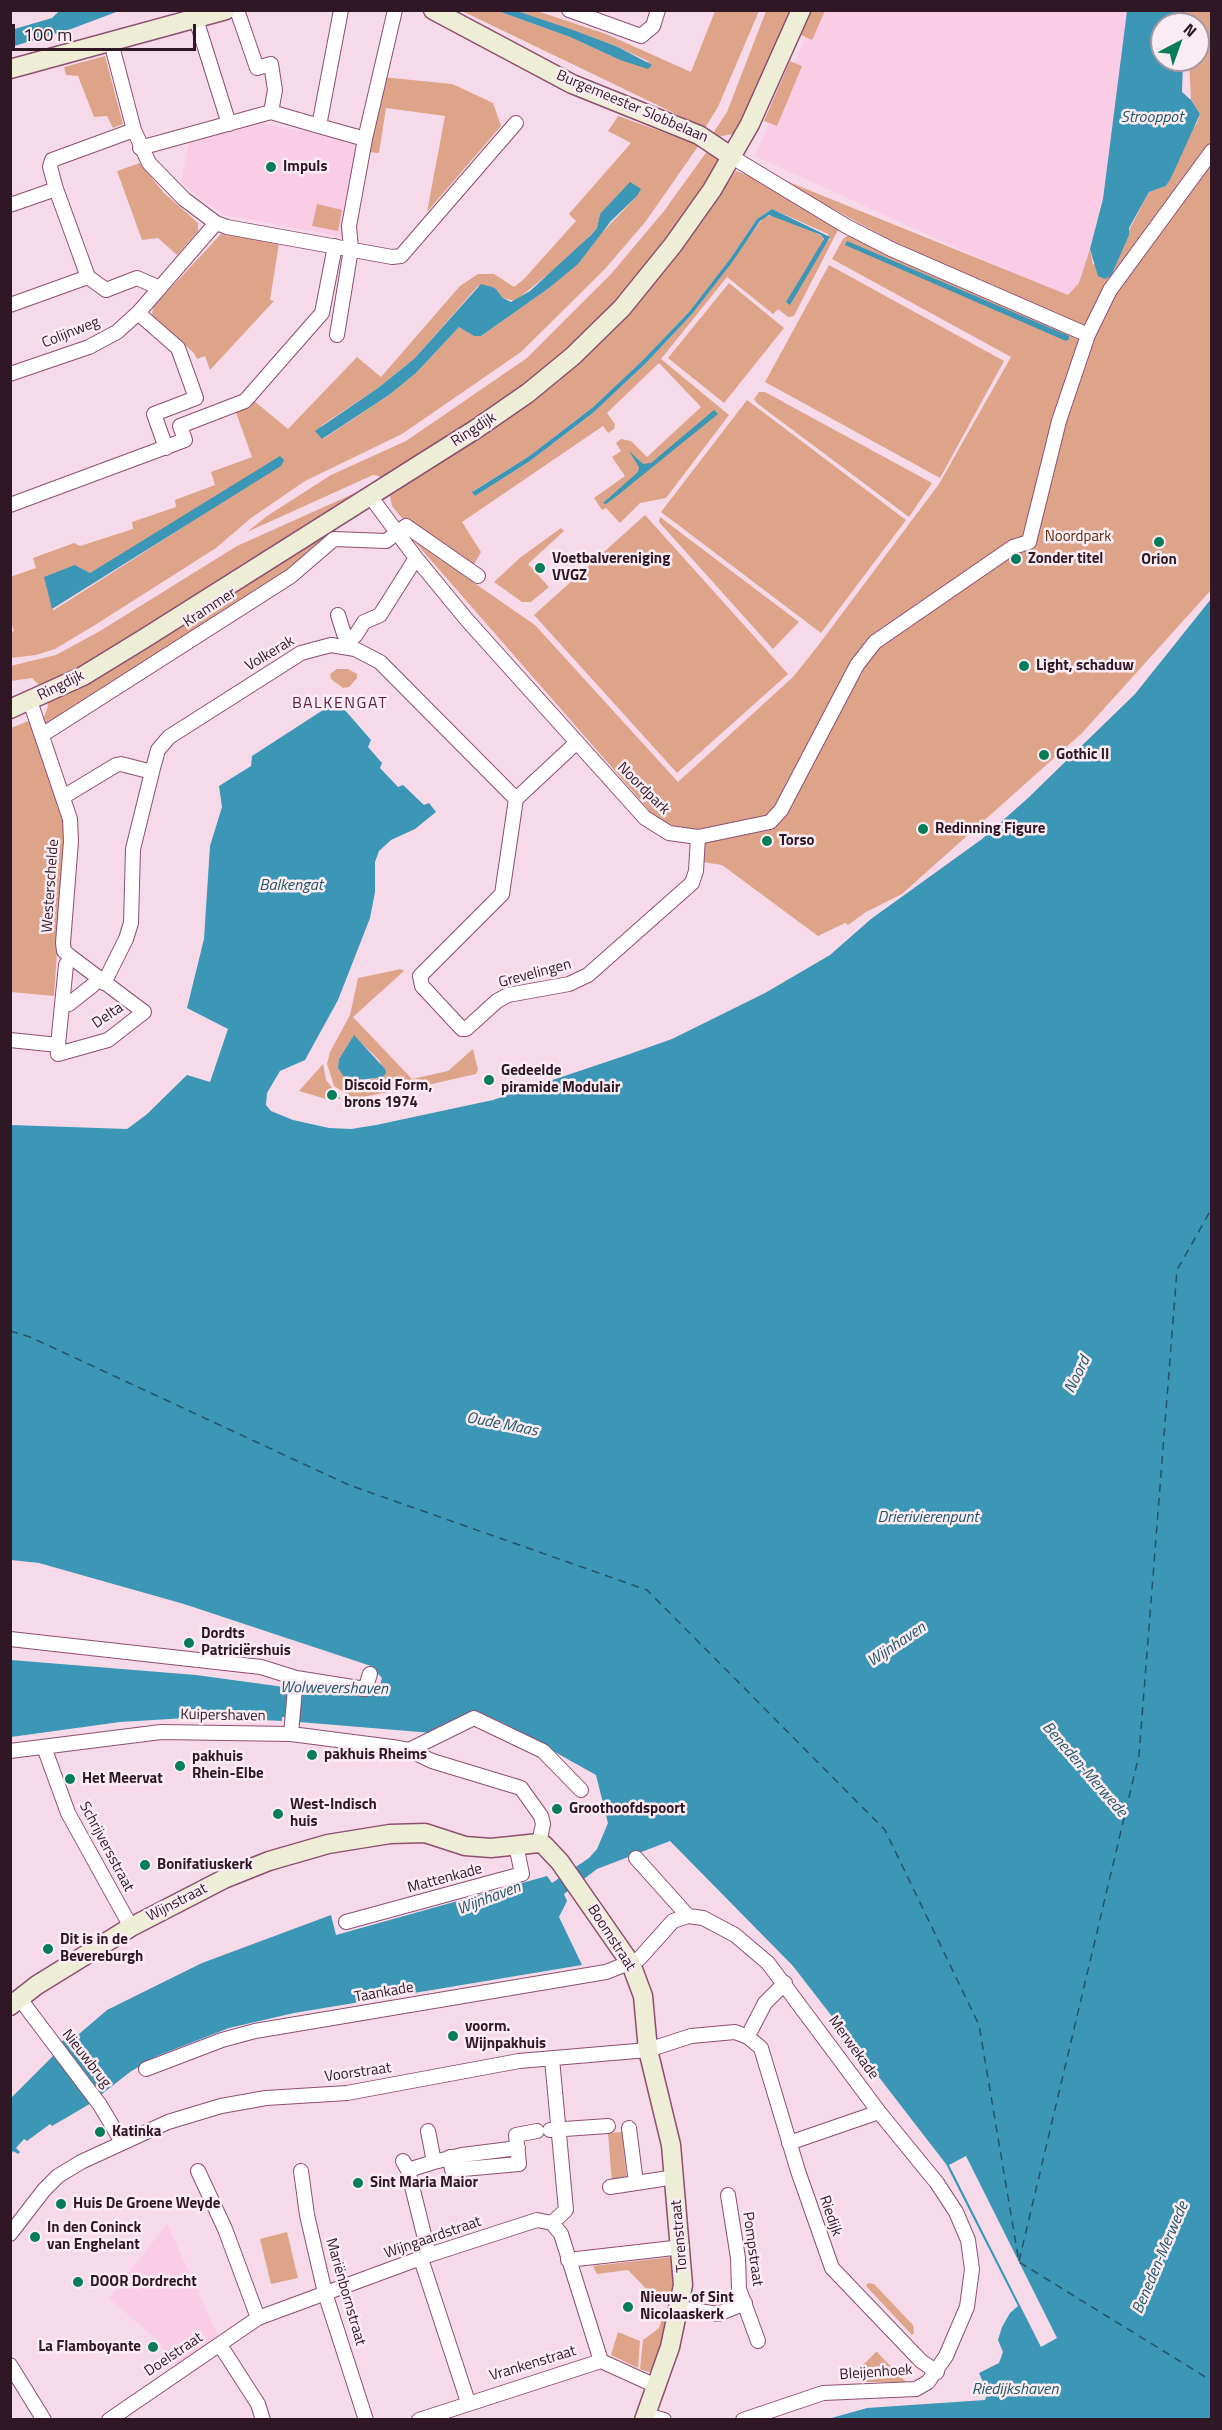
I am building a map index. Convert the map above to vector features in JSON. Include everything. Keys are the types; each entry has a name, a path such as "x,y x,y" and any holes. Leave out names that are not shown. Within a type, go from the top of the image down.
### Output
{"street":[{"path":"10,69 226,10"},
{"path":"237,10 257,68 271,64 275,90 272,112"},
{"path":"317,126 341,10"},
{"path":"337,335 351,249 349,226 365,139 395,10"},
{"name":"Burgemeester Slobbelaan","path":"433,10 587,92 668,120 707,139 732,157"},
{"path":"569,10 641,36 652,26 658,10"},
{"name":"Ringdijk","path":"10,709 83,676 370,496 519,399 573,356 622,308 673,245 732,157 801,10"},
{"path":"196,19 229,124"},
{"path":"111,42 134,130 149,164 165,181 216,223 392,257 401,256 516,123"},
{"path":"140,148 272,112 365,139"},
{"path":"134,130 52,160 50,167 88,277 106,290 137,278 160,288"},
{"name":"Noordpark","path":"370,496 416,558 576,743 656,827 669,833 698,837 770,822 781,810 857,665 875,642 1013,547 1029,543 1059,421 1088,335 1110,290 1212,151"},
{"path":"732,157 754,173 882,244 1088,335"},
{"path":"10,205 56,189"},
{"name":"Colijnweg","path":"10,374 89,347 117,332 138,313 216,223"},
{"path":"322,313 335,246"},
{"path":"10,305 88,277"},
{"path":"10,505 185,440 180,426 245,401 322,313 342,306"},
{"path":"138,313 178,348 203,417"},
{"path":"166,448 154,414 196,398"},
{"path":"396,532 409,526 478,576"},
{"name":"Krammer","path":"42,735 291,576 334,539 343,537 386,541 396,532"},
{"path":"338,615 344,634 348,638 355,636 364,622 380,615 416,558"},
{"name":"Volkerak","path":"98,984 126,939 131,923 133,854 158,750 169,738 302,653 331,645 355,649 380,662 516,799"},
{"name":"Westerschelde","path":"30,701 70,819 71,841 63,943 64,951 71,957 66,965 58,1044"},
{"path":"516,799 576,743"},
{"path":"63,797 116,765 121,764 152,772"},
{"name":"Grevelingen","path":"516,799 502,894 420,976 422,986 462,1029 466,1029 497,1001 508,995 569,984 588,975 692,883 696,871 698,837"},
{"name":"Delta","path":"10,1040 58,1044 58,1054 108,1040 144,1012 98,984 71,957"},
{"path":"62,1004 69,1004 98,984"},
{"path":"10,1639 261,1667 295,1683 365,1689 370,1674"},
{"path":"291,1734 295,1683"},
{"path":"409,1750 474,1718 543,1751 581,1790"},
{"name":"Kuipershaven","path":"10,1752 160,1732 291,1734 409,1750 432,1761 521,1788 541,1816 543,1824 539,1843"},
{"name":"Schrijversstraat","path":"44,1747 68,1813 131,1927"},
{"name":"Wijnstraat","path":"15,2003 89,1952 131,1927 224,1879 269,1861 328,1844 390,1834 425,1833 465,1846 491,1848 539,1843"},
{"name":"Boomstraat","path":"539,1843 552,1852 632,1964 643,1996 648,2050"},
{"name":"Mattenkade","path":"346,1922 522,1875 516,1845"},
{"name":"Merwekade","path":"636,1858 688,1916 703,1918 742,1940 768,1963 879,2112 937,2183 963,2225 968,2240 972,2269 968,2307"},
{"path":"632,1964 673,1921 688,1916"},
{"name":"Taankade","path":"146,2069 222,2040 255,2031 594,1974 632,1964"},
{"path":"750,2033 765,2003 785,1983"},
{"name":"Nieuwbrug","path":"15,2003 55,2048 100,2105 122,2142"},
{"name":"Voorstraat","path":"10,2234 44,2190 58,2176 122,2142 168,2122 221,2106 266,2098 347,2092 519,2061 648,2050 691,2036 750,2033"},
{"name":"Riedijk","path":"750,2033 761,2048 789,2143 832,2268 921,2361 937,2372"},
{"name":"Torenstraat","path":"645,2417 670,2347 683,2285 682,2247 671,2145 648,2050"},
{"path":"552,2059 549,2130 566,2210 552,2223 561,2234 601,2361 656,2386"},
{"path":"789,2143 879,2112"},
{"path":"468,2402 425,2257 406,2165 434,2162 450,2157 452,2170 519,2164 516,2135 608,2126"},
{"path":"629,2128 636,2183"},
{"path":"428,2131 434,2162"},
{"name":"Mariënbornstraat","path":"301,2170 307,2215 325,2293 366,2420"},
{"path":"198,2171 225,2229 258,2318"},
{"path":"610,2187 675,2177"},
{"name":"Pompstraat","path":"728,2195 738,2258 739,2289 758,2341"},
{"name":"Wijngaardstraat","path":"258,2318 425,2257 537,2220 552,2223"},
{"path":"568,2260 682,2247"},
{"path":"680,2308 718,2314 745,2303"},
{"name":"Bleijenhoek","path":"743,2420 823,2393 916,2389 928,2382 937,2372 968,2307"},
{"name":"Doelstraat","path":"109,2420 258,2318"},
{"path":"220,2345 247,2384 262,2417"},
{"name":"Vrankenstraat","path":"418,2420 601,2361"},
{"path":"10,2365 44,2420"},
{"path":"645,2417 664,2420"}],"shaded area":[{"path":"817,11 1156,11 1150,12 1150,35 1082,305 755,156"},
{"name":"Impuls","path":"258,123 359,142 343,237 225,215 202,200 181,181 189,142"},
{"path":"167,2224 218,2336 177,2366 161,2347 163,2345 109,2298"}],"green space":[{"path":"462,11 498,11 570,37 620,60 650,62 618,47 517,11 537,11 606,34 691,72 715,11 759,11 718,107 705,128"},
{"path":"766,11 795,11 737,133 718,137 713,133 727,112"},
{"path":"811,11 825,11 812,40 801,35"},
{"name":"Noordpark","path":"1211,11 1211,142 1209,146 1211,155 1211,590 1082,733 902,894 866,912 848,925 845,923 818,936 722,865 702,862 702,851 647,813 649,810 415,542 535,625 678,782 793,677 817,647 939,484 1011,357 832,259 843,239 849,235 862,238 1060,319 894,242 769,174 1068,295 1079,283 1090,249 1093,265 1128,232 1149,192 1166,186 1188,135 1197,123 1200,114 1191,100 1190,72 1210,72 1210,12 1186,12"},
{"path":"105,56 123,124 113,128 107,116 94,117 78,76 66,75 64,67"},
{"path":"790,61 802,66 777,126 764,121"},
{"path":"382,77 452,84 493,103 501,126 427,212 445,116 386,108 379,153 368,152"},
{"path":"618,116 699,145 646,221 605,269 521,352 402,434 305,481 251,518 216,548 55,649 36,655 11,658 11,632 14,631 11,622 10,577 36,568 33,558 74,543 80,546 133,529 132,522 176,507 175,500 215,485 211,472 252,457 234,407 253,400 288,429 357,357 381,377 460,286 478,274 494,274 514,287 524,279 576,221 569,214 631,143 608,131","holes":["637,196 549,288 481,336 474,336 459,327 416,373 389,395 323,439 321,426 378,388 414,359 478,286 495,288 503,298 515,301 571,256 597,228 600,214","283,463 54,610 52,609 75,565 90,573"]},
{"path":"708,150 720,158 716,170 663,247 616,305 574,346 528,382 381,480 379,476 373,475 247,532 267,516 331,475 406,441 527,358 611,274 664,211"},
{"path":"140,163 163,192 198,223 198,231 177,255 158,238 142,240 117,171"},
{"path":"736,171 753,177 840,226 794,316 788,317 778,309 773,314 727,277 661,359 729,415 666,498 640,503 620,523 606,508 602,510 594,498 625,476 612,457 621,451 616,443 621,439 631,441 647,457 701,407 659,363 607,413 615,424 614,429 608,433 603,426 462,522 481,552 473,566 401,517 392,506 389,491 584,357 628,315 675,256","holes":["772,209 828,234 830,240 824,242 822,236 775,215 764,217 692,314 646,363 594,412 530,461 475,496 473,491 528,457 592,408 643,360 689,312 730,259 757,219"]},
{"path":"317,204 342,210 338,231 312,226"},
{"path":"221,234 279,243 270,300 274,301 210,370 205,356 197,359 194,353 152,315 153,307"},
{"path":"829,265 1004,361 940,478 765,382"},
{"path":"729,283 784,328 724,403 668,358"},
{"path":"759,392 765,392 932,483 909,517 758,404 754,399"},
{"path":"747,400 906,520 821,633 661,512"},
{"path":"355,493 199,596 73,672 42,688 32,678 11,681 10,666 56,655 100,631 237,546"},
{"path":"645,515 788,674 677,773 534,615"},
{"path":"660,517 799,622 773,649 659,522"},
{"path":"347,520 282,577 45,726 43,720 48,706 47,700 73,691 161,640"},
{"path":"561,528 564,531 528,564 549,587 531,602 522,602 494,582 521,557"},
{"path":"337,669 348,669 357,674 357,678 349,687 343,688 331,679 330,674"},
{"path":"31,720 66,824 54,996 11,992 11,728"},
{"path":"401,969 404,971 353,1017 412,1079 448,1071 473,1049 478,1070 476,1074 357,1098 334,1086 327,1064 330,1052 350,1015 358,978","holes":["354,1036 378,1059 386,1073 367,1081 352,1081 344,1077 338,1068 339,1059"]},
{"path":"323,1064 326,1080 341,1099 326,1099 299,1091"},
{"path":"622,2132 627,2182 612,2183 608,2133"},
{"path":"287,2232 298,2278 271,2284 260,2239"},
{"path":"671,2257 674,2276 671,2304 660,2303 628,2270 597,2274 593,2266"},
{"path":"868,2283 874,2284 913,2325 912,2335 866,2286"},
{"path":"665,2310 670,2310 662,2345 652,2370 648,2372 640,2369 643,2340 659,2328"},
{"path":"618,2332 640,2341 638,2368 611,2355"},
{"path":"876,2352 906,2382 863,2382 855,2373"}],"water":[{"path":"59,11 119,11 71,29 11,47 11,30 52,18"},
{"path":"498,11 517,11 573,30 618,47 652,65 648,69 620,60 570,37"},
{"name":"Strooppot","path":"1127,11 1186,11 1150,12 1150,72 1183,72 1182,92 1191,100 1200,114 1171,178 1166,186 1149,192 1129,228 1129,235 1111,276 1105,279 1098,276 1090,249 1103,199"},
{"path":"630,182 641,189 637,196 611,221 578,264 549,288 481,336 474,336 459,327 416,373 389,395 322,439 315,431 378,388 414,359 481,284 495,288 503,298 511,302 530,291 591,235 597,228 600,214"},
{"path":"772,209 830,237 790,305 786,302 824,239 821,235 769,215 760,221 733,261 692,314 646,363 594,412 530,461 475,496 472,492 528,457 592,408 643,360 689,312 730,259 757,219"},
{"path":"847,241 1069,336 1069,339 1066,341 845,245"},
{"path":"714,410 718,414 618,495 606,504 603,503 638,472 639,467 629,451 643,464 651,463"},
{"path":"280,456 284,460 281,466 52,609 44,577 75,565 90,573"},
{"path":"1211,599 1211,2419 828,2419 867,2408 985,2400 988,2393 979,2373 999,2363 1003,2352 998,2340 1002,2327 1010,2313 1018,2306 946,2164 793,1966 670,1841 597,1869 564,1894 567,1901 559,1917 582,1965 294,2013 229,2028 157,2056 130,2072 88,2105 52,2126 50,2124 27,2141 24,2139 16,2148 20,2152 18,2154 13,2151 11,2155 11,2098 63,2046 61,2042 67,2038 72,2040 107,2010 202,1963 331,1915 336,1935 547,1876 552,1883 589,1858 597,1849 608,1823 596,1775 503,1723 473,1710 432,1733 299,1722 296,1717 282,1717 282,1721 203,1717 120,1722 11,1737 11,1660 196,1675 284,1687 284,1690 289,1691 301,1687 372,1693 379,1689 382,1678 371,1666 184,1604 39,1563 11,1560 11,1125 127,1129 146,1115 187,1075 210,1082 228,1029 187,1008 204,939 210,846 222,807 219,786 251,766 252,756 337,701 371,740 368,747 382,763 380,768 398,787 403,785 424,805 429,803 436,812 415,829 391,840 379,851 375,862 375,892 370,918 338,1000 305,1060 280,1071 267,1093 266,1105 271,1111 293,1120 329,1128 351,1129 376,1125 493,1100 672,1039 765,993 830,955 871,919 982,839 1028,798 1135,694"},
{"path":"354,1035 385,1069 386,1073 383,1077 352,1081 344,1077 338,1068 339,1059"}],"pier":[{"path":"966,2156 1057,2338 1041,2347 949,2165"}],"ferry route":[{"path":"1019,2261 1139,1755 1177,1270 1212,1208"},
{"path":"10,1331 30,1337 349,1485 647,1590 885,1830 979,2025 1019,2262 1212,2381"}],"place":[{"name":"Impuls","path":"271,167"},
{"name":"Orion","path":"1159,542"},
{"name":"Zonder titel","path":"1016,559"},
{"name":"Voetbalvereniging VVGZ","path":"540,568"},
{"name":"Light, schaduw","path":"1024,666"},
{"name":"Gothic II","path":"1044,755"},
{"name":"Redinning Figure","path":"923,829"},
{"name":"Torso","path":"767,841"},
{"name":"Gedeelde piramide Modulair","path":"489,1080"},
{"name":"Discoid Form, brons 1974","path":"332,1095"},
{"name":"Dordts Patriciërshuis","path":"189,1643"},
{"name":"pakhuis Rheims","path":"312,1755"},
{"name":"pakhuis Rhein-Elbe","path":"180,1766"},
{"name":"Het Meervat","path":"70,1779"},
{"name":"Groothoofdspoort","path":"557,1809"},
{"name":"West-Indisch huis","path":"278,1814"},
{"name":"Bonifatiuskerk","path":"145,1865"},
{"name":"Dit is in de Bevereburgh","path":"48,1949"},
{"name":"voorm. Wijnpakhuis","path":"453,2036"},
{"name":"Katinka","path":"100,2132"},
{"name":"Sint Maria Maior","path":"358,2183"},
{"name":"Huis De Groene Weyde","path":"61,2204"},
{"name":"In den Coninck van Enghelant","path":"35,2237"},
{"name":"DOOR Dordrecht","path":"78,2282"},
{"name":"Nieuw- of Sint Nicolaaskerk","path":"628,2307"},
{"name":"La Flamboyante","path":"153,2347"}],"district":[{"name":"BALKENGAT","path":"340,704"}],"water label":[{"name":"Balkengat","path":"291,886"},
{"name":"Noord","path":"1078,1375"},
{"name":"Oude Maas","path":"502,1425"},
{"name":"Drierivierenpunt","path":"928,1518"},
{"name":"Wijnhaven","path":"897,1645"},
{"name":"Wolwevershaven","path":"334,1689"},
{"name":"Beneden-Merwede","path":"1084,1770"},
{"name":"Wijnhaven","path":"489,1899"},
{"name":"Beneden-Merwede","path":"1161,2258"},
{"name":"Riedijkshaven","path":"1015,2390"}]}
